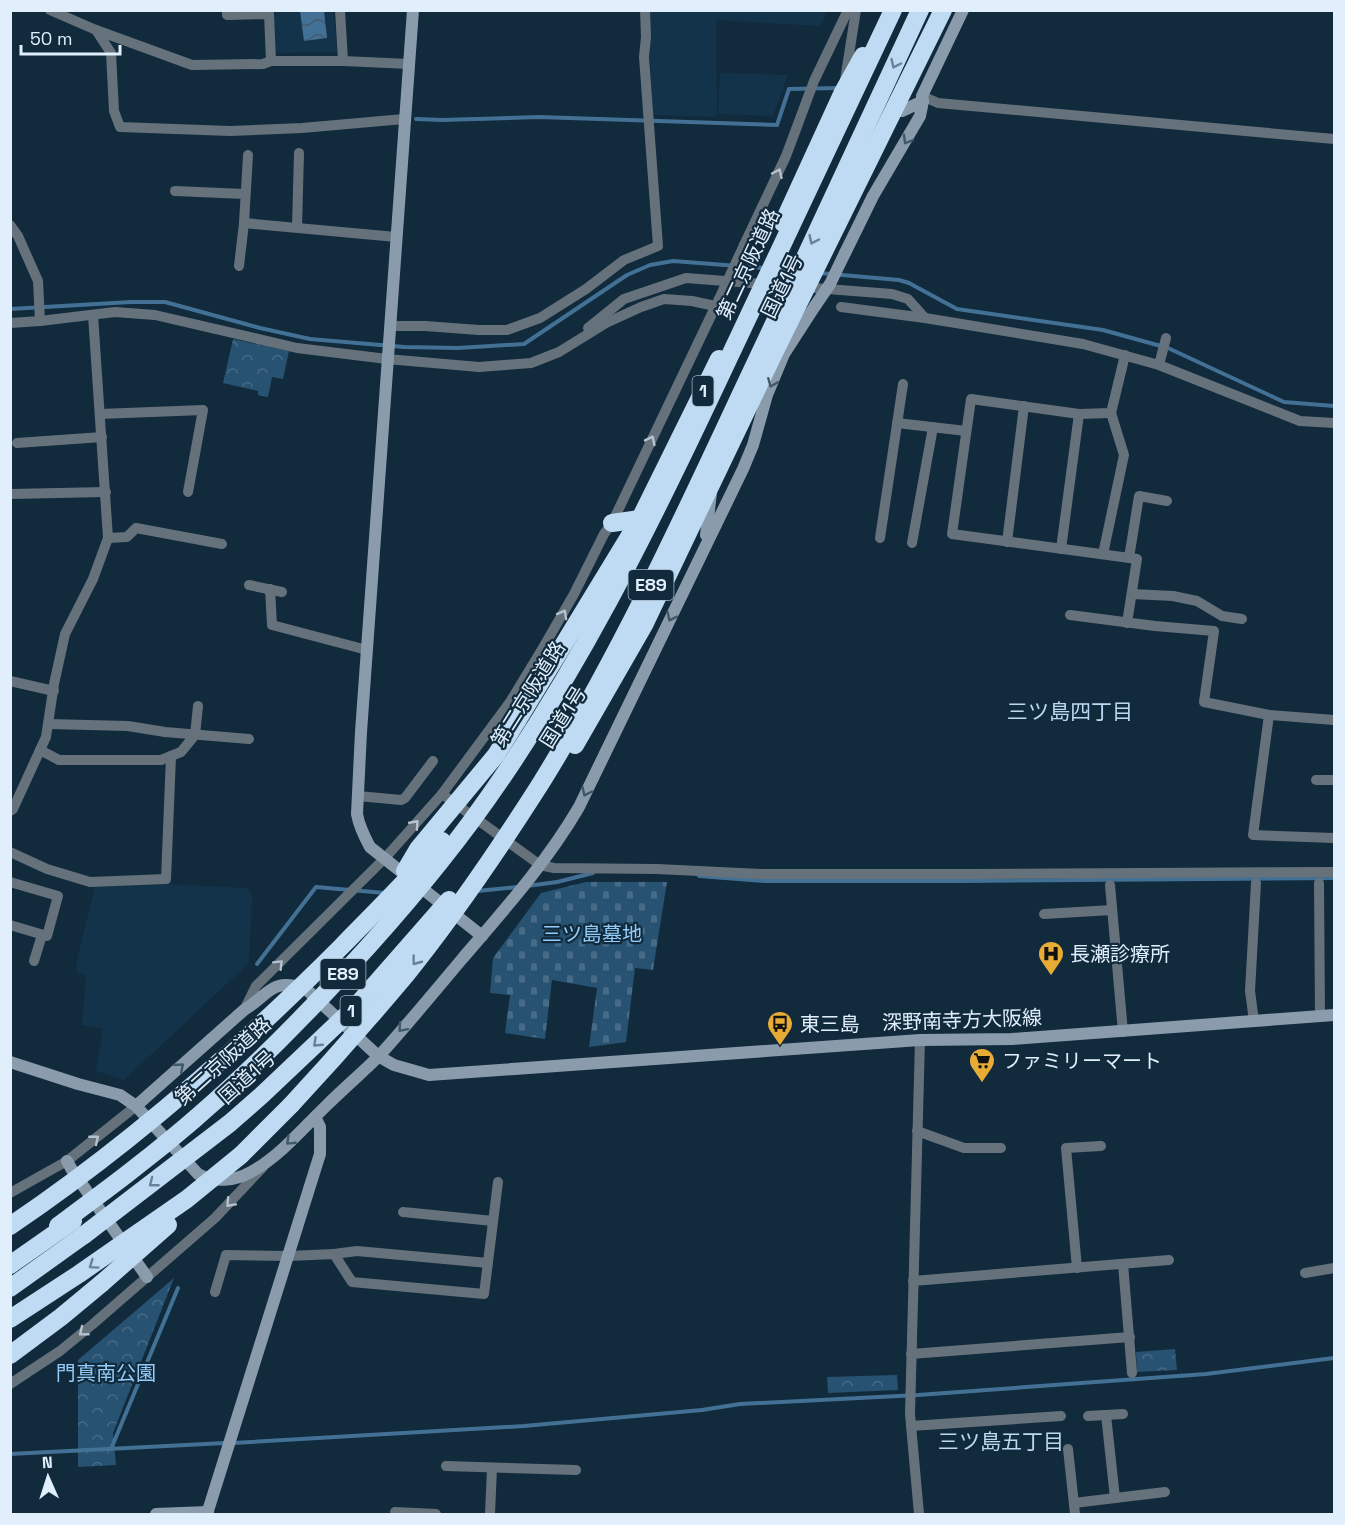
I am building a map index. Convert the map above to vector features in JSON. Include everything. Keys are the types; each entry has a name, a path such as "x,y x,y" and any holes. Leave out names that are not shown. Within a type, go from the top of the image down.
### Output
{"highway":[{"name":"国道1号","path":"10,1288 220,1106 288,1039 352,959 449,799 496,755 640,519 757,280 843,92 891,10"},
{"name":"第二京阪道路","path":"10,1258 58,1226 138,1166 215,1101 289,1032 362,954 428,878 471,821 571,669 613,594 683,455 891,10"},
{"name":"E89","path":"10,1319 170,1211 240,1155 291,1105 345,1046 406,974 457,907 541,783 641,606 920,10"},
{"name":"国道1号","path":"10,1265 80,1228 230,1123 263,1094 357,1005 442,903 502,838 575,745 644,625 943,10"},
{"path":"612,523 640,519"},
{"path":"10,1226 131,1137 197,1082 293,995 411,876 462,818 508,759 571,669"},
{"path":"10,1355 102,1283 191,1204 240,1155"}],"street":[{"path":"50,10 96,30 192,65 263,64 271,61 409,64"},
{"path":"227,10 227,15 269,14 271,61"},
{"path":"340,10 343,61"},
{"path":"413,10 357,814 358,823 370,847 482,936"},
{"path":"389,331 425,326 507,330 540,318 586,289 624,260 658,246 644,57 645,10"},
{"path":"244,1010 256,987 385,858 449,799 539,656 612,523 786,156 812,85 848,10"},
{"path":"843,92 856,10"},
{"path":"10,1384 60,1351 215,1218 270,1160 378,1056 482,936 564,833 579,807 743,469 753,445 767,395 784,354 830,284 873,196 920,116 922,99 963,10"},
{"path":"96,30 111,53 114,111 120,128 230,131 302,128 404,119"},
{"path":"894,110 902,111 922,99 938,103 1335,139"},
{"path":"297,227 299,153"},
{"path":"239,266 248,155"},
{"path":"175,191 245,194"},
{"path":"244,222 396,237"},
{"path":"10,225 18,236 38,280 40,318"},
{"path":"559,352 624,299 686,278 757,280 892,294 908,299 925,318"},
{"path":"10,323 40,318 115,312 155,315 297,348 388,355 479,367 531,363 559,352 606,323 664,299 717,302"},
{"path":"842,307 1083,344 1159,365 1300,421 1335,423"},
{"path":"10,810 13,809 46,737 65,634 93,579 108,538 93,315"},
{"path":"1159,365 1166,338"},
{"path":"1103,554 1124,455 1111,413 1125,355"},
{"path":"880,538 903,384"},
{"path":"1111,413 1079,414 971,399 952,534 1137,559 1127,623"},
{"path":"1007,542 1024,406"},
{"path":"100,414 203,410 188,492"},
{"path":"1061,549 1079,414"},
{"path":"897,423 966,431"},
{"path":"912,543 933,427"},
{"path":"17,443 102,437"},
{"path":"705,545 712,483"},
{"path":"10,494 106,492"},
{"path":"1129,558 1139,496 1167,501"},
{"path":"108,538 127,537 136,528 222,544"},
{"path":"249,585 282,592"},
{"path":"270,590 272,625 367,650"},
{"path":"1132,594 1173,596 1197,601 1222,616 1242,619"},
{"path":"1070,615 1214,631 1204,702 1269,715 1335,720"},
{"path":"10,681 54,691"},
{"path":"40,750 59,760 160,760 181,752 195,735 198,706"},
{"path":"1269,715 1253,835 1335,838"},
{"path":"48,724 128,726 249,739"},
{"path":"10,852 47,869 90,882 166,879 171,756"},
{"path":"358,796 401,800 405,798 433,761"},
{"path":"1316,780 1335,780"},
{"path":"449,799 540,865 554,868 657,868 761,874 1335,872"},
{"path":"10,882 58,896 47,936 10,925"},
{"path":"1254,1021 1250,991 1256,883"},
{"path":"1319,883 1320,1016"},
{"path":"1110,885 1123,1032"},
{"path":"1044,914 1112,910"},
{"path":"34,962 42,934"},
{"name":"深野南寺方大阪線","path":"136,1106 244,1010 271,988 282,984 292,984 306,989 378,1056 394,1065 429,1075 920,1040 1012,1039 1123,1032 1335,1015"},
{"path":"919,1515 909,1414 920,1040"},
{"path":"10,1062 120,1095 136,1106 198,1174 205,1178 231,1179 248,1174 270,1160"},
{"path":"10,1192 67,1161 136,1106"},
{"path":"156,1515 208,1513 320,1154 320,1127 315,1117"},
{"path":"917,1131 964,1148 1001,1148"},
{"path":"1077,1268 1066,1148 1101,1146"},
{"path":"67,1161 147,1277"},
{"path":"334,1254 352,1282 484,1294 498,1182"},
{"path":"403,1212 493,1221"},
{"path":"214,1292 226,1255 289,1256 357,1251 488,1263"},
{"path":"913,1281 1168,1260"},
{"path":"1124,1264 1132,1373"},
{"path":"1305,1273 1335,1268"},
{"path":"911,1354 1130,1337"},
{"path":"1088,1416 1123,1414"},
{"path":"1106,1415 1115,1498"},
{"path":"911,1426 1060,1416"},
{"path":"1068,1449 1075,1509 1115,1498 1165,1492"},
{"path":"446,1466 576,1470"},
{"path":"490,1515 492,1468"},
{"path":"394,1512 436,1515"}],"shaded area":[{"path":"272,11 334,11 337,52 274,53"},
{"path":"647,11 827,11 821,26 716,20 717,117 653,115"},
{"path":"720,73 788,75 773,116 718,114"},
{"path":"165,884 248,888 252,896 249,963 124,1080 96,1071 103,1029 82,1025 86,975 77,973 76,964 95,887"}],"green space":[{"path":"233,339 289,351 283,379 272,377 268,397 258,395 258,391 223,383"},
{"name":"三ツ島墓地","path":"586,882 667,882 653,970 635,968 626,1042 589,1047 597,988 552,980 545,1039 505,1033 510,995 490,993 493,958 541,893"},
{"name":"門真南公園","path":"174,1278 113,1433 116,1465 78,1467 78,1360"},
{"path":"1175,1349 1177,1370 1137,1372 1136,1352"},
{"path":"897,1375 898,1390 828,1393 827,1377"}],"water":[{"path":"300,11 324,11 327,38 304,41"}],"waterway":[{"path":"416,119 539,117 777,125 789,89 839,88"},
{"path":"10,309 165,302 310,339 404,347 458,348 524,344 627,275 650,265 673,261 764,268"},
{"path":"777,269 794,271"},
{"path":"819,273 899,280 957,309 1103,330 1168,348 1284,402 1334,406"},
{"path":"527,886 557,882 593,873"},
{"path":"699,876 764,881 1334,878"},
{"path":"257,964 316,887 385,893"},
{"path":"477,891 517,887"},
{"path":"111,1449 178,1288"},
{"path":"233,1443 524,1426 702,1410 740,1404 918,1395 1206,1374 1334,1358"},
{"path":"10,1454 225,1443"}],"place":[{"name":"長瀬診療所","path":"1051,977"},
{"name":"東三島","path":"780,1047"},
{"name":"ファミリーマート","path":"982,1084"}],"district":[{"name":"三ツ島四丁目","path":"1070,712"},
{"name":"三ツ島五丁目","path":"1001,1442"}]}
